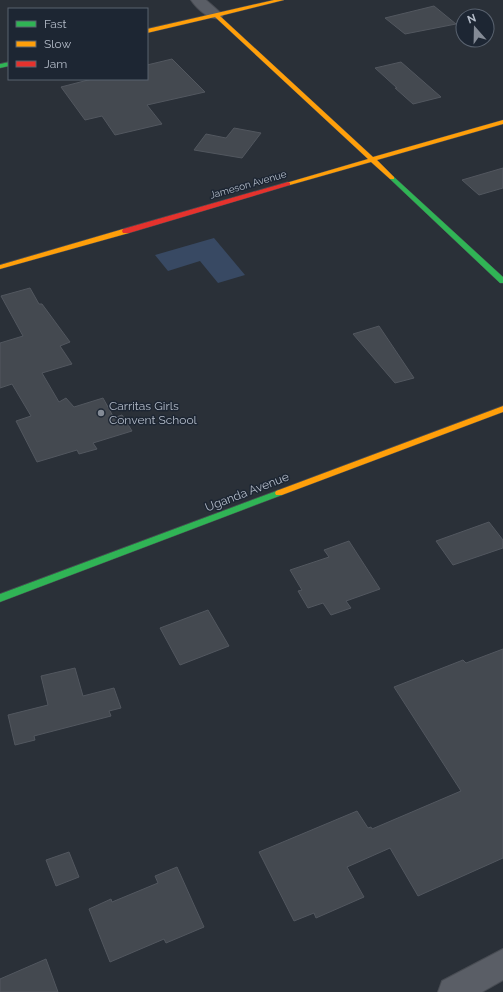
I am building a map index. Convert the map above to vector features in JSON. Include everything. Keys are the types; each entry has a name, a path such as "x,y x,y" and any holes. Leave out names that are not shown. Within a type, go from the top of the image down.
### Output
{"street":[{"path":"198,0 503,281"},
{"path":"148,32 281,0"},
{"name":"Jameson Avenue","path":"0,267 503,122"},
{"name":"Uganda Avenue","path":"0,598 503,409"},
{"path":"453,992 503,964"}],"water":[{"path":"214,238 245,275 218,283 200,261 168,271 155,255"}],"building":[{"path":"434,6 455,24 405,34 385,18"},
{"path":"172,59 205,92 147,105 162,124 115,135 102,116 85,120 61,87 88,80 148,80 148,65"},
{"path":"401,62 441,97 413,104 375,68"},
{"path":"234,128 261,133 242,158 194,150 206,134 226,138"},
{"path":"503,168 503,188 479,195 462,180"},
{"path":"30,288 39,304 42,304 70,342 60,346 72,364 42,373 59,402 66,398 74,407 103,398 114,418 122,415 132,431 93,443 97,449 79,454 77,450 37,462 16,421 31,416 12,384 0,388 0,343 23,336 1,296"},
{"path":"379,326 414,378 395,383 353,334"},
{"path":"489,522 503,540 503,548 453,565 436,541"},
{"path":"349,541 380,589 346,601 351,608 331,615 323,603 308,608 298,591 302,590 290,570 329,557 324,550"},
{"path":"208,610 229,646 180,665 160,628"},
{"path":"503,649 503,858 418,896 390,848 347,867 364,897 316,918 314,913 294,921 259,852 357,811 368,828 371,827 372,829 461,791 394,687 463,660 466,663"},
{"path":"75,668 83,696 114,688 121,708 109,711 111,716 34,736 35,740 15,745 8,715 48,705 41,676"},
{"path":"69,852 79,877 56,886 46,860"},
{"path":"177,867 204,927 166,943 164,939 110,962 89,909 111,899 112,902 158,883 155,876"},
{"path":"46,959 58,992 0,992 0,979"}],"traffic: fast":[{"path":"0,66 8,64"},
{"path":"392,178 503,281"},
{"path":"0,598 279,493"}],"traffic: slow":[{"path":"148,31 281,0"},
{"path":"216,15 392,178"},
{"path":"288,184 503,122"},
{"path":"0,267 126,231"},
{"path":"279,493 503,409"}],"traffic: jam":[{"path":"126,231 288,184"}],"place":[{"name":"Carritas Girls Convent School","path":"101,413"}]}
